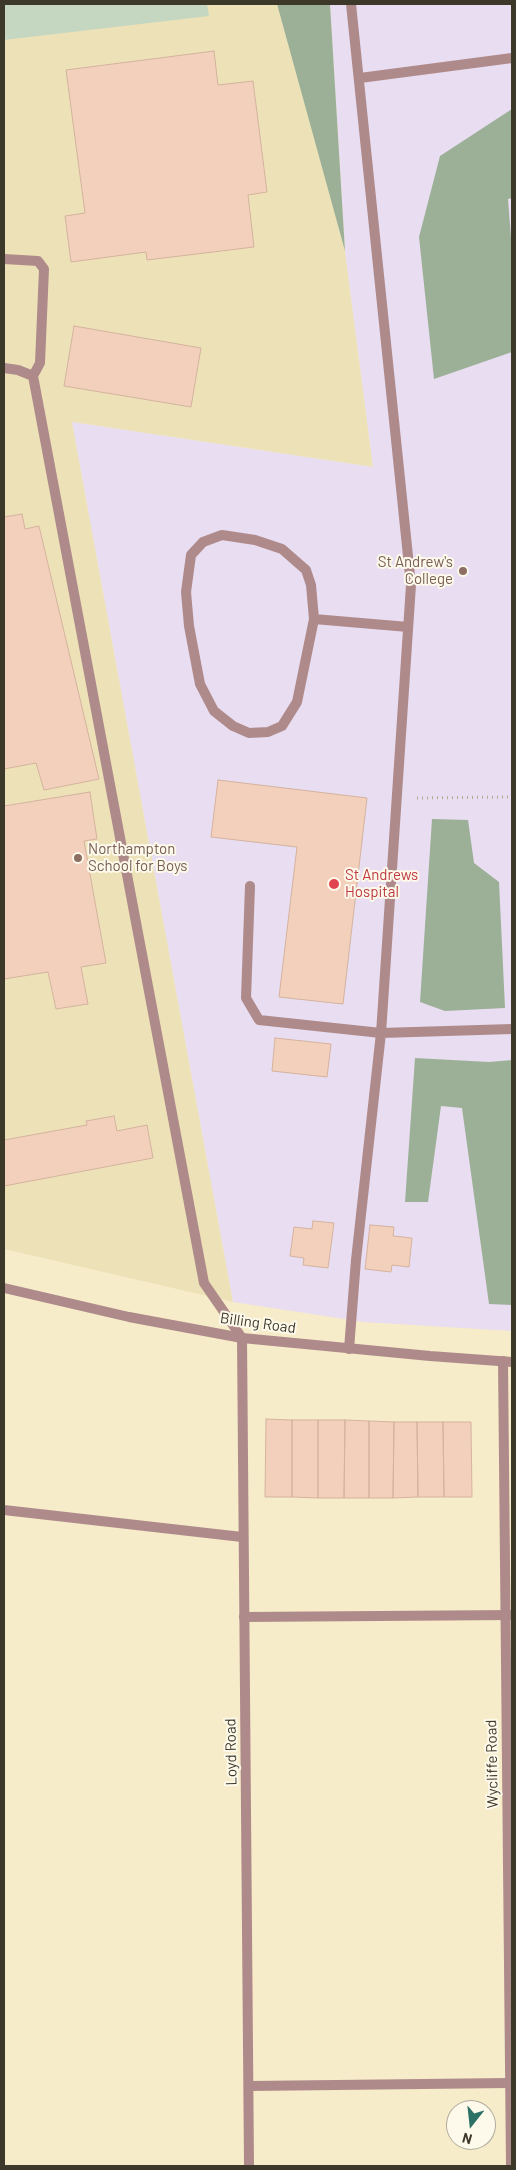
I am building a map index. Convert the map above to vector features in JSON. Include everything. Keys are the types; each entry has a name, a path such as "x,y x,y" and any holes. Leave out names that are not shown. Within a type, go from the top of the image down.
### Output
{"street":[{"path":"349,1349 356,1260 381,1034 411,585 351,4"},
{"path":"360,78 512,58"},
{"path":"4,258 38,261 44,269 40,364 33,376 204,1283 242,1338"},
{"path":"4,368 18,370 33,376"},
{"path":"222,535 255,540 282,549 306,570 310,585 314,619 297,702 282,726 268,732 249,733 233,726 214,711 200,684 189,626 186,592 191,556 204,542 222,535"},
{"path":"314,619 408,627"},
{"path":"250,886 246,998 259,1020 381,1034 512,1029"},
{"name":"Billing Road","path":"4,1288 129,1317 242,1338 349,1349 508,1361"},
{"name":"Loyd Road","path":"242,1338 242,1536 249,2166"},
{"name":"Wycliffe Road","path":"508,1361 511,2166"},
{"path":"4,1510 242,1536"},
{"path":"244,1617 509,1616"},
{"path":"249,2086 510,2083"}],"path":[{"path":"397,798 512,798"}],"shaded area":[{"name":"Northampton School for Boys","path":"4,4 277,4 345,251 373,467 72,422 233,1302 4,1249"},
{"name":"St Andrews Hospital","path":"330,4 512,4 512,1331 364,1322 233,1302 72,422 373,467 345,251"}],"green space":[{"path":"4,4 207,4 209,16 4,40"},
{"path":"277,4 330,4 345,251"},
{"path":"512,109 512,198 508,199 512,251 512,352 434,379 419,237 440,156"},
{"path":"432,819 468,820 474,863 499,882 505,1008 445,1011 420,1002"},
{"path":"415,1058 489,1062 512,1060 512,1305 489,1304 462,1108 441,1106 428,1202 405,1202"}],"building":[{"path":"214,51 218,85 253,81 267,192 248,195 254,247 147,260 146,252 71,262 65,216 85,213 66,70"},
{"path":"74,326 201,348 191,407 64,386"},
{"path":"22,514 25,529 39,526 99,779 44,790 36,763 4,769 4,517"},
{"path":"218,780 367,798 343,1004 279,997 297,847 211,837"},
{"path":"90,792 97,839 84,841 106,963 81,967 88,1004 56,1009 48,972 4,979 4,806"},
{"path":"275,1038 331,1044 327,1077 272,1071"},
{"path":"114,1116 117,1131 147,1125 153,1158 4,1186 4,1140 87,1125 86,1121"},
{"path":"313,1221 334,1223 328,1268 303,1265 304,1258 290,1256 294,1227 312,1229"},
{"path":"370,1225 394,1227 393,1236 412,1238 409,1267 392,1265 391,1272 365,1269"},
{"path":"266,1419 292,1420 292,1497 265,1497"},
{"path":"292,1420 318,1420 318,1498 292,1497"},
{"path":"318,1420 345,1420 344,1498 318,1498"},
{"path":"345,1420 369,1421 369,1498 344,1498"},
{"path":"369,1421 394,1422 393,1498 369,1498"},
{"path":"394,1422 417,1422 418,1497 393,1498"},
{"path":"417,1422 443,1422 444,1497 418,1497"},
{"path":"443,1422 471,1422 472,1497 444,1497"}],"place":[{"name":"St Andrew's College","path":"463,571"},
{"name":"Northampton School for Boys","path":"78,858"},
{"name":"St Andrews Hospital","path":"334,884"}]}
